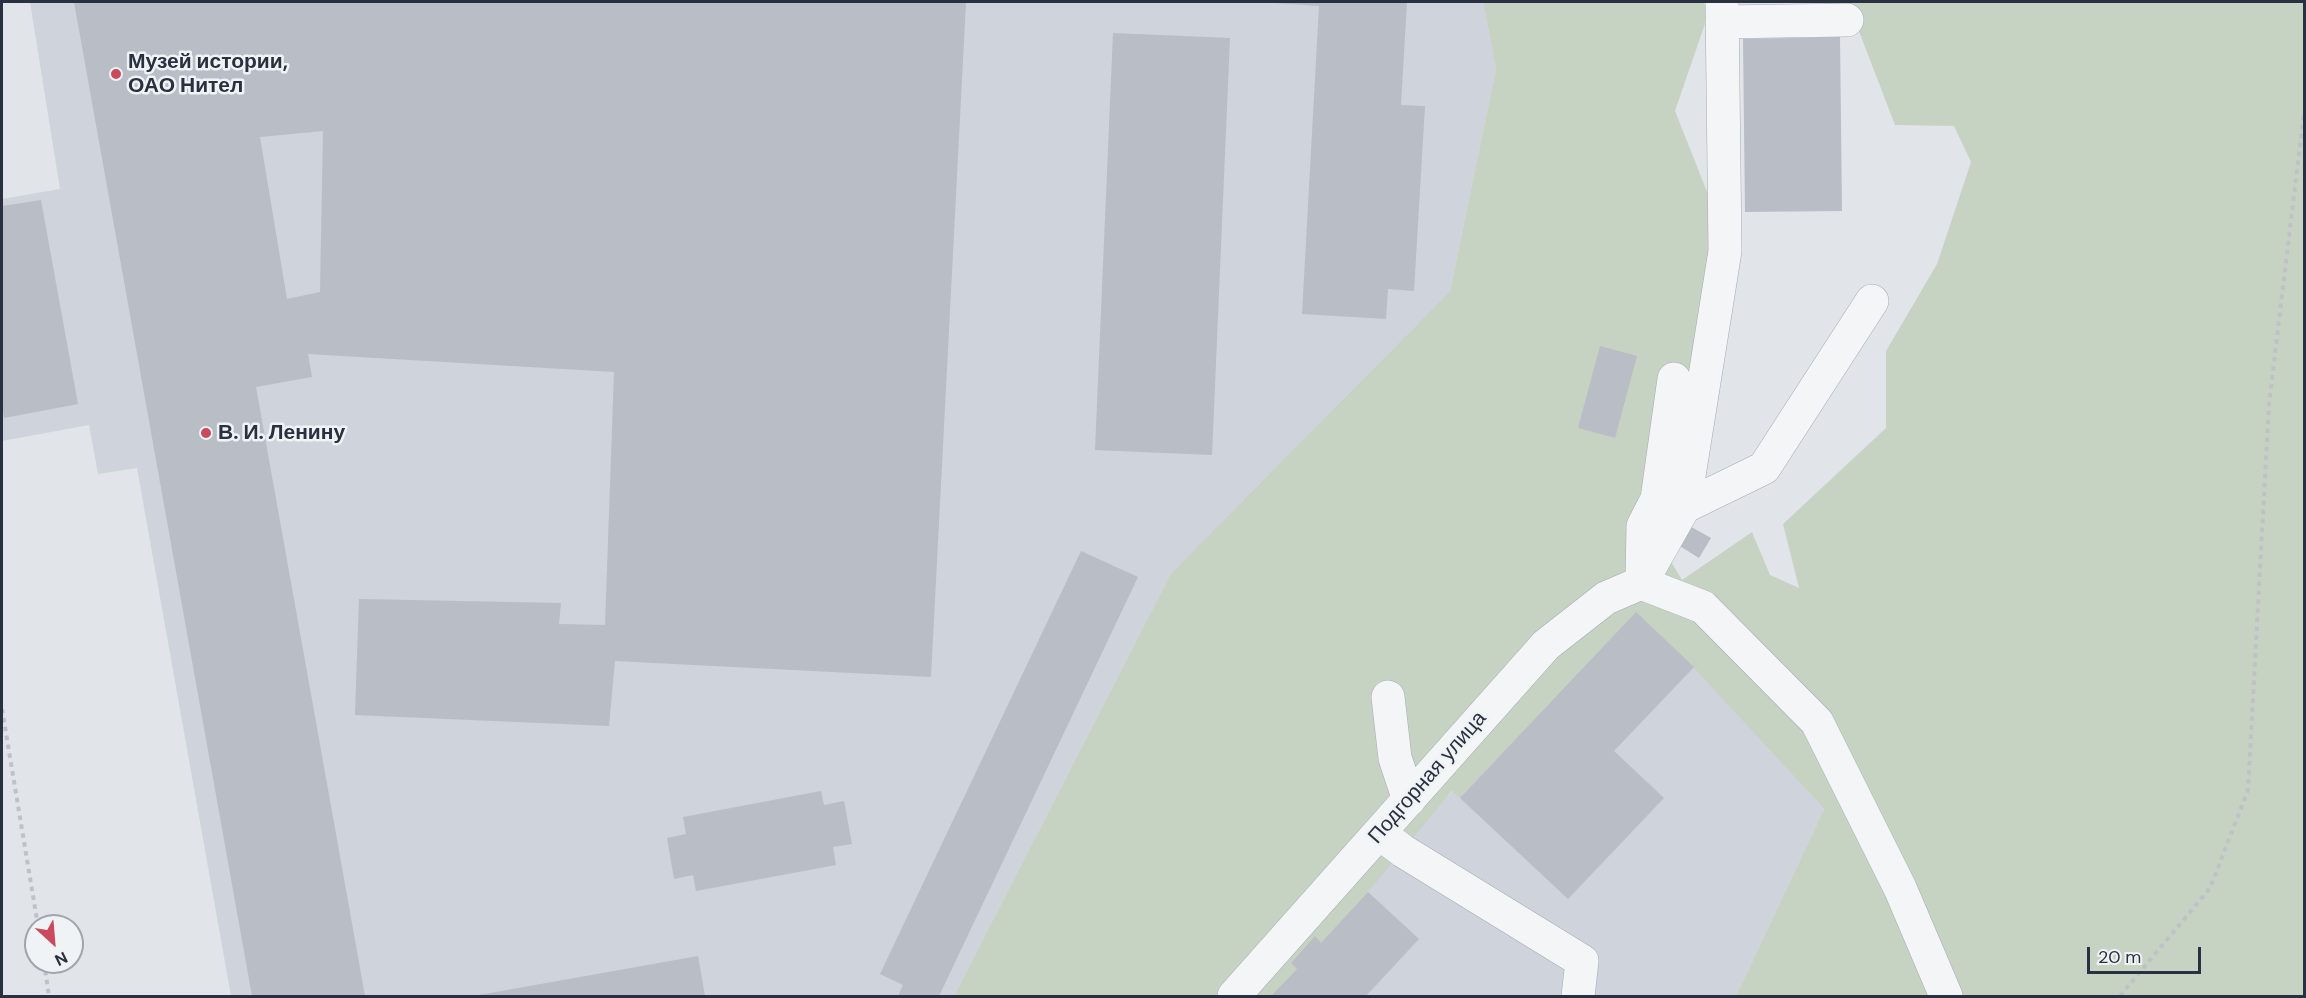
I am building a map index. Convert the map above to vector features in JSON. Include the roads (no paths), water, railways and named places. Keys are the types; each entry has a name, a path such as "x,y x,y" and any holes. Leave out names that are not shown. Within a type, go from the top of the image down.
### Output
{"street":[{"path":"1641,583 1684,507 1725,251 1722,12 1847,20"},
{"path":"1684,507 1764,468 1872,301"},
{"path":"1641,583 1643,526 1657,499 1674,379"},
{"path":"1641,583 1703,607 1817,722 1900,888 1946,996"},
{"name":"Подгорная улица","path":"1234,996 1546,645 1606,598 1641,583"},
{"path":"1388,697 1395,758 1409,800"},
{"path":"1379,833 1402,851 1582,961 1578,996"}],"place":[{"name":"Музей истории, ОАО Нител","path":"116,74"},
{"name":"В. И. Ленину","path":"206,433"}]}
